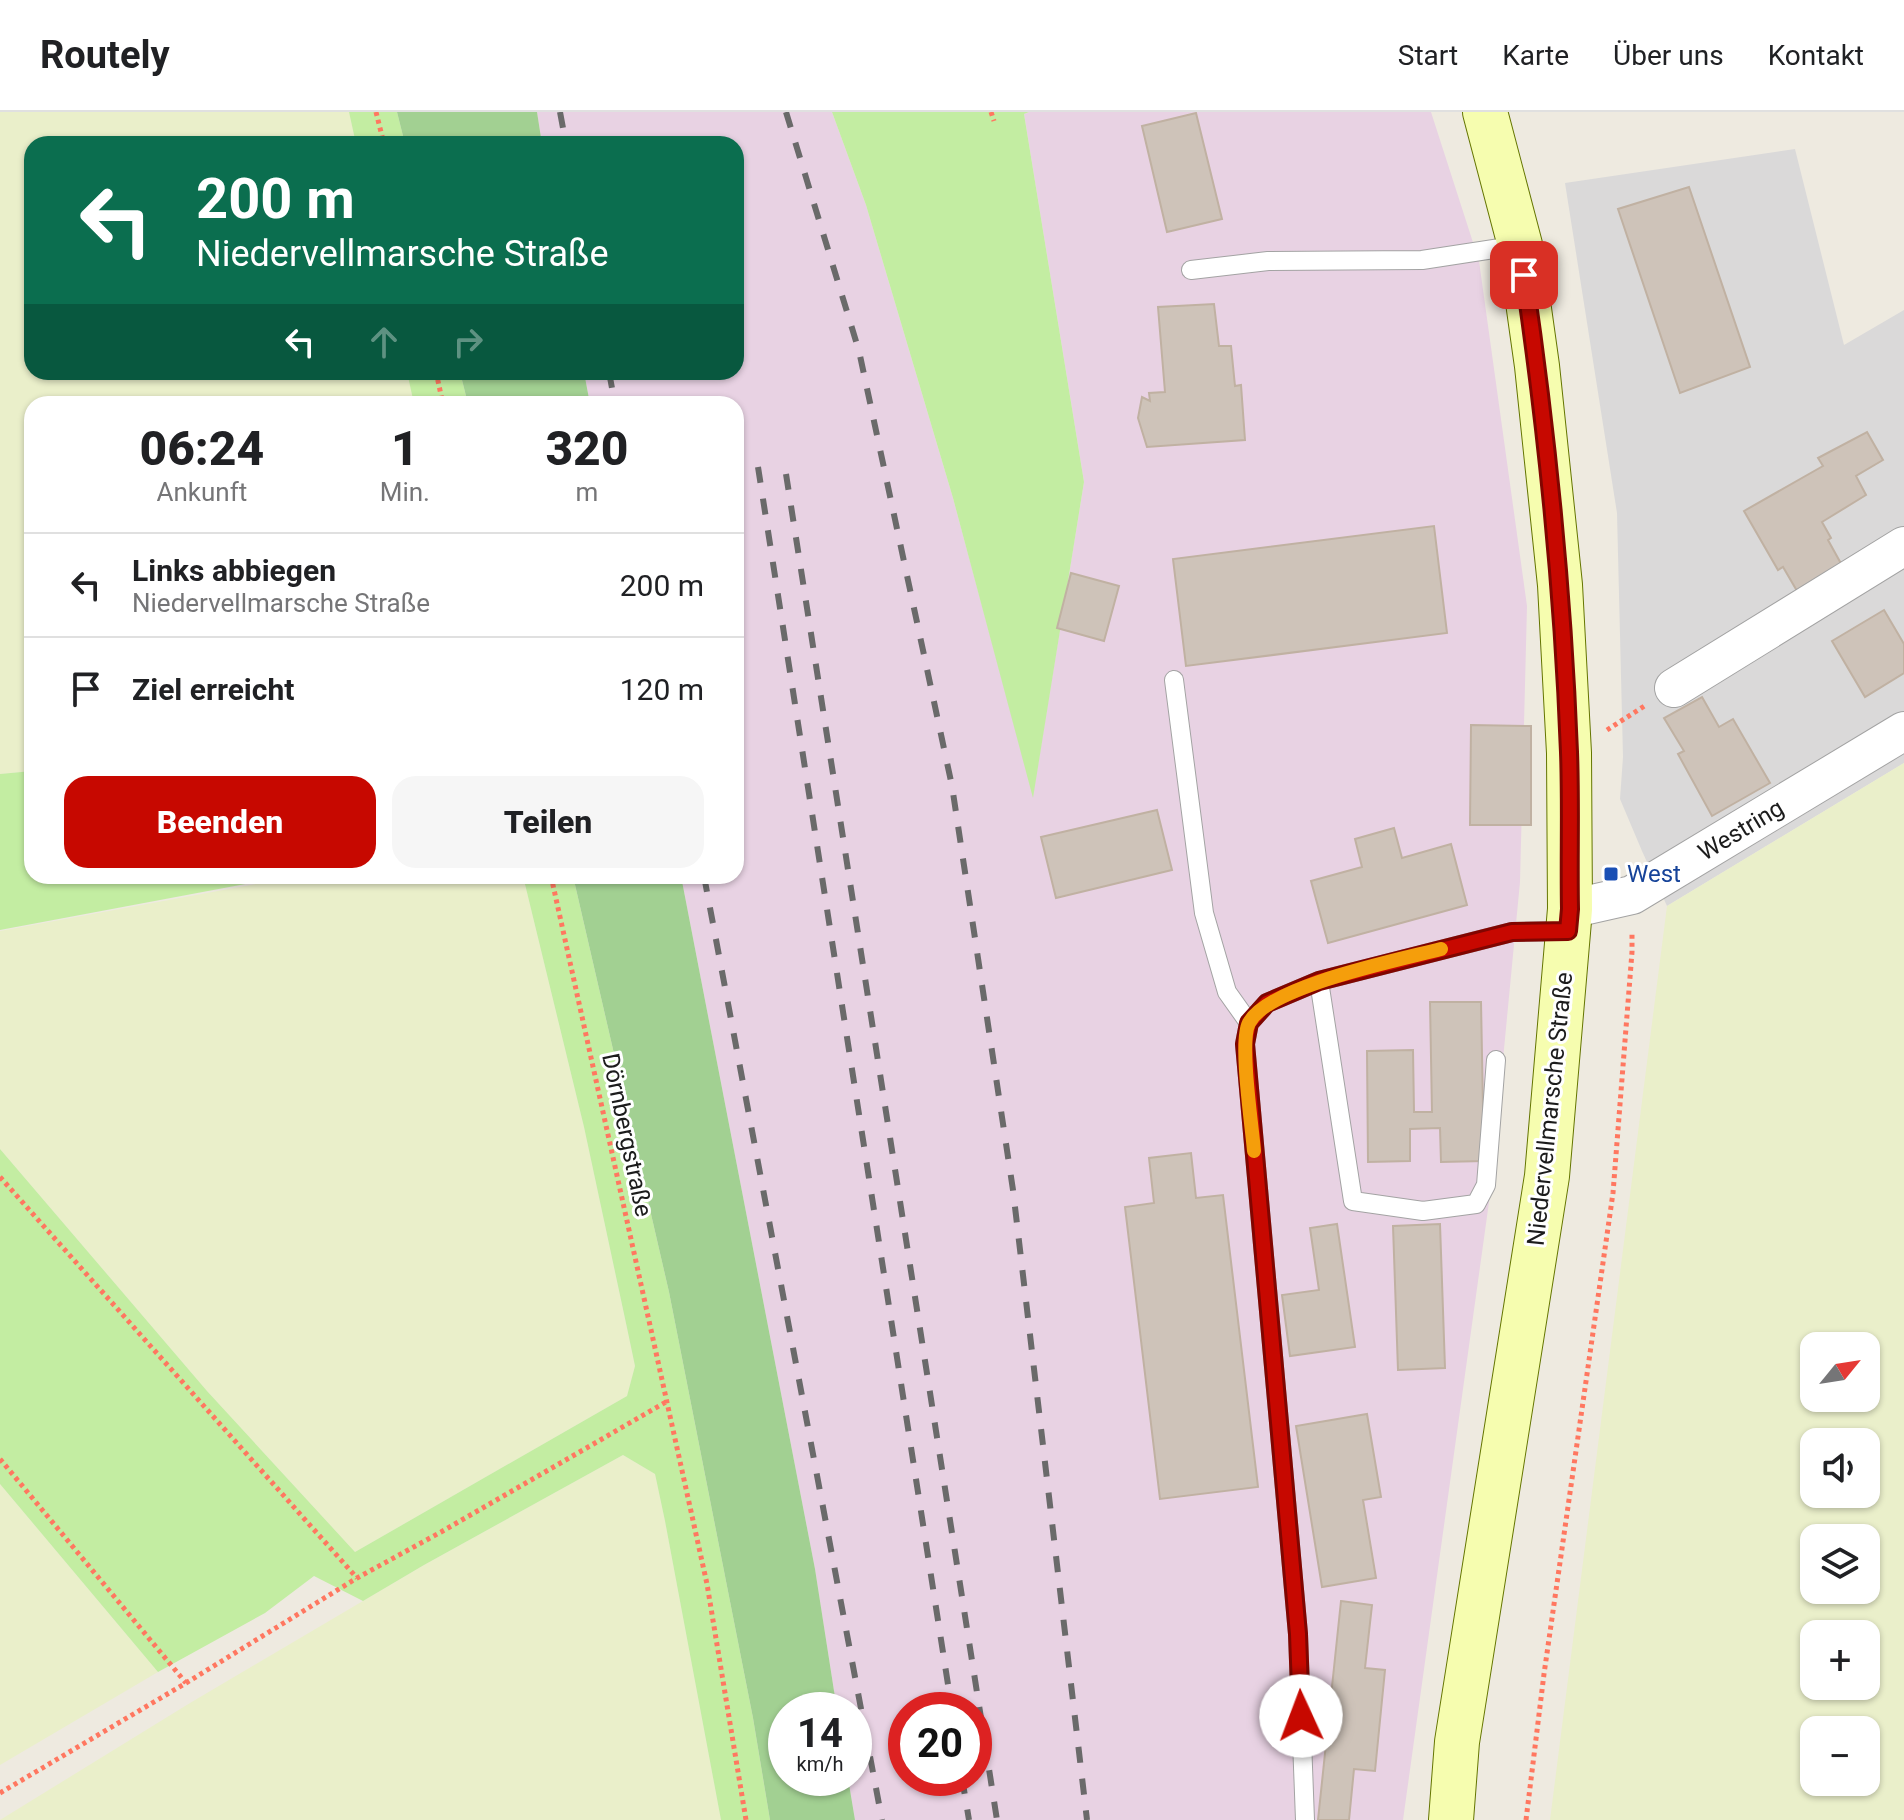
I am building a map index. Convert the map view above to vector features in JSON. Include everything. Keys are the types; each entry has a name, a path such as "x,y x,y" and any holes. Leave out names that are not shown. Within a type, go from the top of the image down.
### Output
{"main road":[{"name":"Niedervellmarsche Straße","path":"1451,1820 1457,1742 1547,1176 1569,920 1569,753 1560,585 1537,366 1520,245 1485,112"}],"street":[{"path":"1674,688 1904,546"},
{"name":"Westring","path":"1569,920 1632,895 1904,731"}],"lane":[{"path":"1191,270 1268,261 1422,260 1520,245"},
{"path":"1174,680 1204,913 1227,992 1249,1023"},
{"path":"1305,1820 1298,1634 1245,1044 1249,1023 1267,1003 1319,981 1569,920"},
{"path":"1319,981 1353,1201 1423,1211 1476,1204 1486,1185 1496,1060"}],"path":[{"path":"376,112 382,136"},
{"path":"991,112 994,121"},
{"path":"1569,753 1674,688"},
{"name":"Dörnbergstraße","path":"553,884 707,1584 746,1820"},
{"path":"1526,1820 1613,1193 1632,952 1632,895"},
{"path":"0,1177 357,1578"},
{"path":"0,1793 357,1578 666,1402"},
{"path":"0,1459 186,1683"}],"shaded area":[{"path":"537,112 832,112 866,205 953,498 1033,795 1084,482 1024,114 1431,112 1479,261 1527,606 1520,882 1490,1195 1403,1820 855,1820 851,1796 872,1796 872,1692 834,1692 815,1569 683,884 744,884 744,396 588,396 586,380 744,380 744,136 541,136"},
{"path":"1795,149 1844,345 1904,310 1904,763 1667,906 1620,799 1623,757 1617,513 1565,183"}],"green space":[{"path":"0,112 349,112 354,136 24,136 24,380 409,380 412,396 24,396 24,772 0,774"},
{"path":"349,112 397,112 403,136 354,136"},
{"path":"397,112 537,112 541,136 403,136"},
{"path":"832,112 1029,112 1024,114 1084,482 1033,798 953,498 866,205"},
{"path":"409,380 462,380 466,396 412,396"},
{"path":"462,380 586,380 588,396 466,396"},
{"path":"1904,763 1904,1820 1550,1820 1667,906"},
{"path":"24,772 24,884 245,884 0,930 0,774"},
{"path":"256,884 525,884 584,1127 635,1366 627,1396 355,1552 207,1391 0,1149 0,931"},
{"path":"525,884 575,884 669,1292 753,1718 770,1820 721,1820 655,1474 623,1455 363,1601 314,1576 265,1613 158,1672 0,1484 0,1149 207,1391 355,1552 627,1396 635,1366 584,1127"},
{"path":"575,884 683,884 815,1569 834,1692 768,1692 768,1796 851,1796 855,1820 770,1820 753,1718 669,1292"},
{"path":"623,1455 655,1474 721,1820 0,1820 424,1565"},
{"path":"0,1484 158,1672 0,1765"}],"building":[{"path":"1196,113 1222,219 1167,232 1142,126"},
{"path":"1689,187 1750,367 1680,393 1618,209"},
{"path":"1214,304 1219,346 1231,346 1235,386 1241,385 1245,440 1147,447 1138,418 1142,397 1150,401 1149,393 1165,392 1158,307"},
{"path":"1867,432 1883,460 1856,476 1866,495 1822,522 1844,569 1800,596 1783,567 1778,570 1744,511 1823,466 1818,458"},
{"path":"1434,526 1447,633 1186,666 1173,559"},
{"path":"1071,573 1119,586 1104,641 1057,628"},
{"path":"1884,610 1904,644 1904,673 1865,697 1832,641"},
{"path":"1702,697 1719,727 1733,719 1770,783 1712,816 1678,754 1684,751 1664,718"},
{"path":"1471,725 1531,726 1531,825 1470,825"},
{"path":"1157,810 1172,870 1056,898 1041,837"},
{"path":"1394,828 1402,858 1451,844 1467,905 1328,943 1311,881 1362,867 1355,839"},
{"path":"1430,1002 1481,1002 1484,1161 1441,1162 1440,1128 1410,1129 1410,1161 1368,1162 1367,1051 1413,1050 1414,1112 1432,1112"},
{"path":"1191,1153 1196,1198 1223,1195 1258,1487 1160,1499 1125,1207 1154,1203 1149,1158"},
{"path":"1337,1224 1355,1347 1290,1356 1282,1295 1319,1290 1310,1228"},
{"path":"1440,1224 1445,1368 1398,1370 1393,1226"},
{"path":"1367,1414 1381,1497 1363,1500 1376,1578 1322,1587 1296,1426"},
{"path":"1341,1601 1372,1605 1365,1668 1385,1670 1375,1771 1354,1769 1349,1820 1318,1820"}],"railway":[{"path":"560,112 564,136"},
{"path":"786,112 859,351 952,786 1013,1190 1087,1820"},
{"path":"610,380 614,396"},
{"path":"758,467 949,1692"},
{"path":"786,474 997,1820"},
{"path":"706,884 882,1820"},
{"path":"965,1796 969,1820"}],"slow traffic":[{"path":"1254,1151 1245,1044 1249,1023 1267,1003 1319,981 1441,949"}],"place":[{"name":"West","path":"1611,874"}],"route":[{"path":"1301,1716 1298,1634 1245,1044 1249,1023 1267,1003 1319,981 1512,932 1568,931 1569,753 1560,585 1537,366 1524,275"}]}
